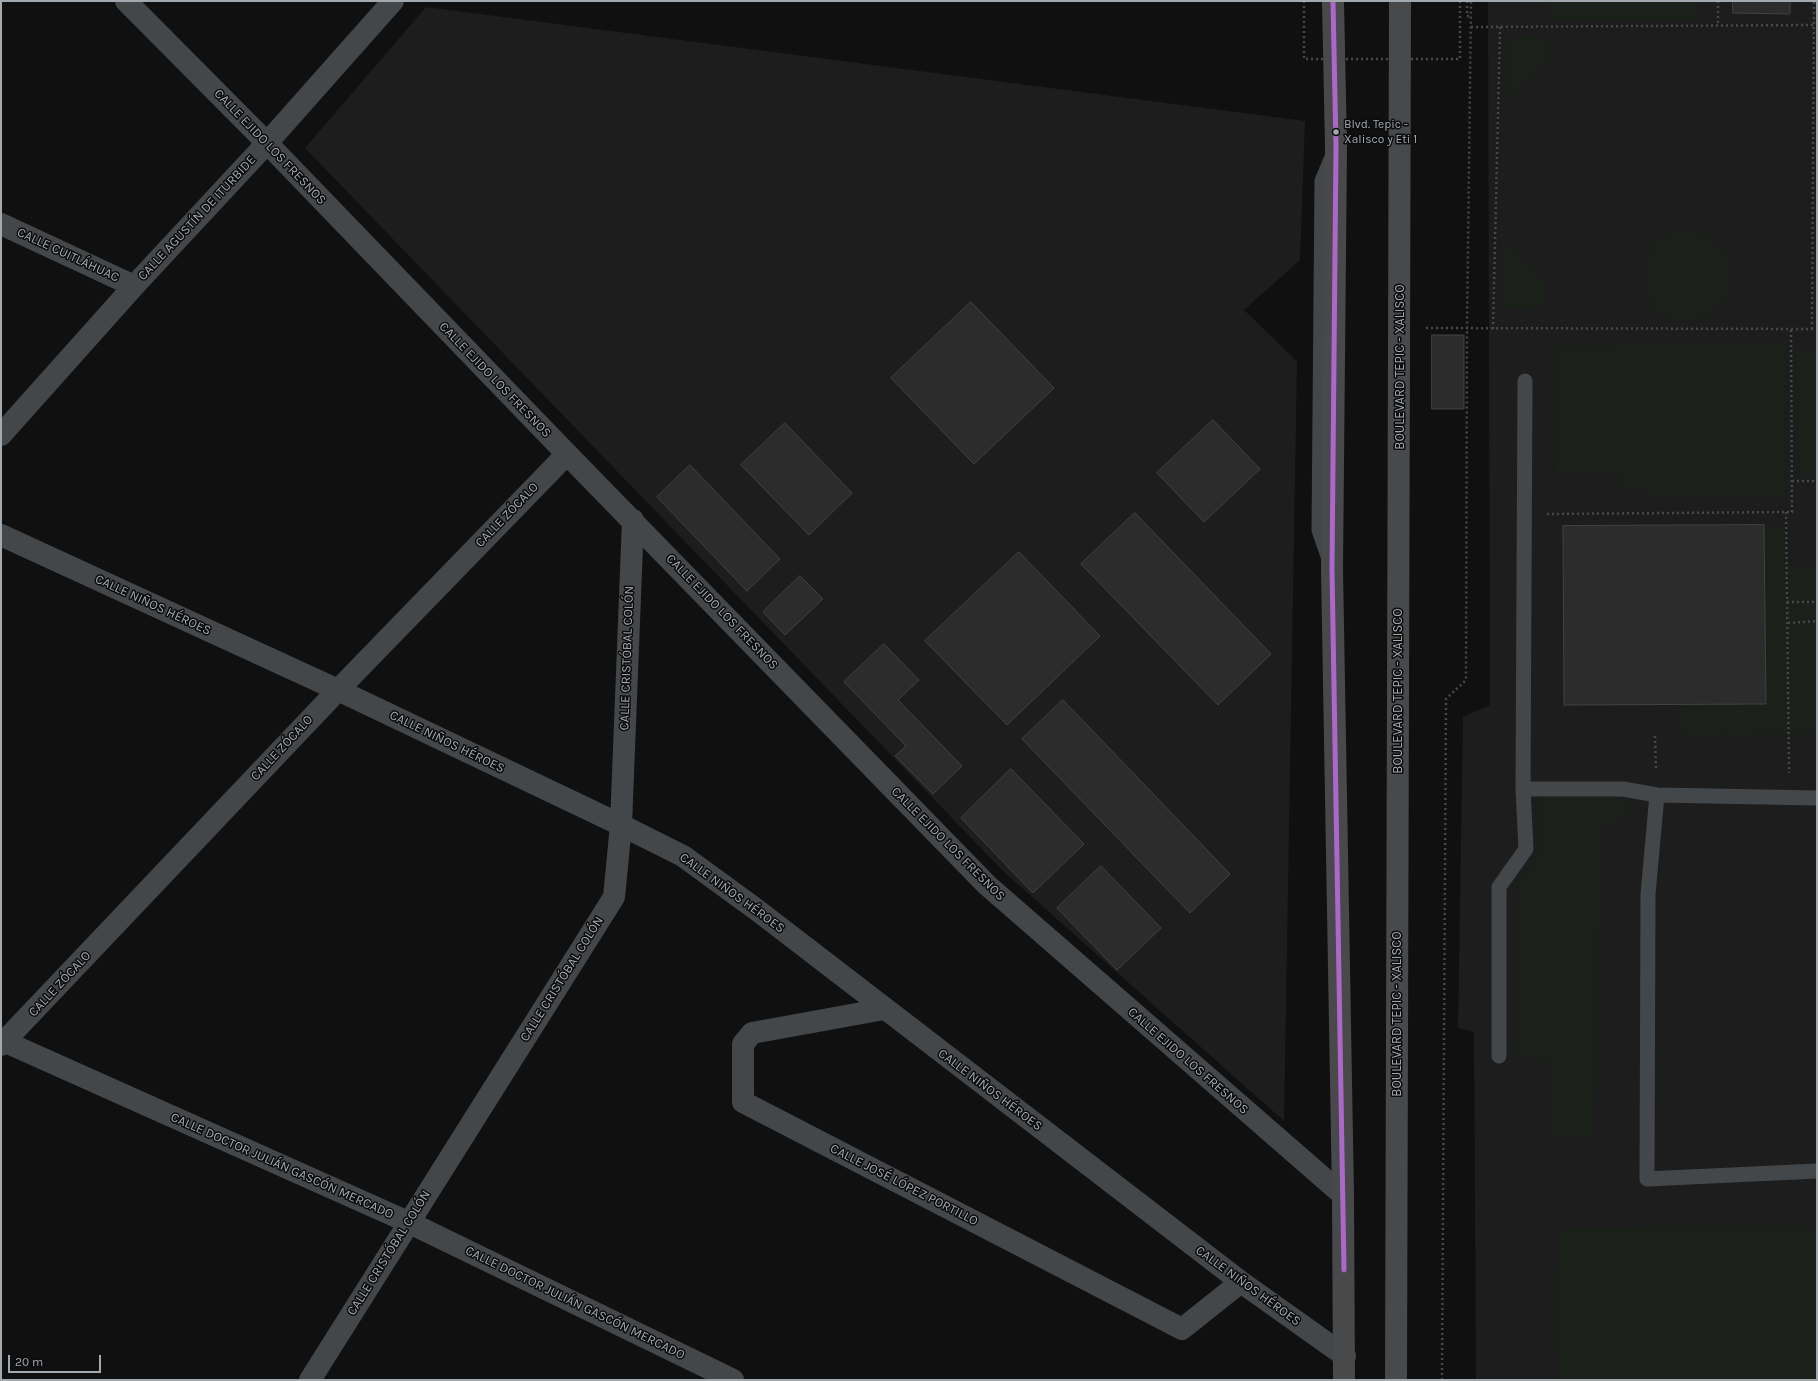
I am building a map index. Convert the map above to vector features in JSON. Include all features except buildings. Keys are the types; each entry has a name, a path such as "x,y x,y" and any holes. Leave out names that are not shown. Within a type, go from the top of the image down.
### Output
{"main road":[{"path":"1333,1 1336,147 1332,569 1343,1195 1344,1380"},
{"name":"BOULEVARD TEPIC - XALISCO","path":"1396,1380 1400,1"}],"street":[{"name":"CALLE EJIDO LOS FRESNOS","path":"126,1 267,143 986,885 1343,1195"},
{"name":"CALLE AGUSTÍN DE ITURBIDE","path":"1,436 134,286 267,143 387,4"},
{"name":"CALLE CUITLÁHUAC","path":"1,224 134,286"},
{"name":"CALLE ZÓCALO","path":"2,1042 338,690 567,454"},
{"name":"CALLE CRISTÓBAL COLÓN","path":"310,1380 408,1222 614,897 621,825 633,520"},
{"name":"CALLE NIÑOS HÉROES","path":"1,535 338,690 683,856 757,910 1241,1282 1345,1356"},
{"name":"CALLE JOSÉ LÓPEZ PORTILLO","path":"884,1009 752,1033 743,1044 743,1102 1182,1329 1241,1282"},
{"name":"CALLE DOCTOR JULIÁN GASCÓN MERCADO","path":"2,1042 408,1222 733,1380"}],"lane":[{"path":"1499,1056 1499,887 1526,849 1523,789 1525,381"},
{"path":"1523,789 1623,789 1657,795 1817,798"},
{"path":"1657,795 1648,894 1647,1179 1817,1171"}],"path":[{"path":"1304,1 1304,59 1460,59 1460,1"},
{"path":"1467,1 1467,16 1471,16"},
{"path":"1442,1380 1446,699 1466,680 1467,329 1472,27 1471,1"},
{"path":"1718,1 1718,26"},
{"path":"1812,330 1816,68 1814,1"},
{"path":"1472,27 1814,25"},
{"path":"1493,328 1500,27"},
{"path":"1400,328 1817,330"},
{"path":"1524,514 1792,512 1791,329"},
{"path":"1792,481 1817,481"},
{"path":"1786,512 1789,798"},
{"path":"1787,602 1817,602"},
{"path":"1788,623 1817,621"},
{"path":"1655,736 1657,795"}],"shaded area":[{"path":"1488,1 1817,1 1817,1380 1476,1380 1474,1032 1458,1028 1463,717 1490,705"},
{"path":"1549,1 1696,1 1697,20 1549,20"},
{"path":"426,7 1305,121 1300,260 1244,310 1297,361 1284,1121 1004,872 305,148"},
{"path":"1509,36 1548,36 1548,62 1508,100"},
{"path":"1687,232 1704,235 1718,245 1728,259 1731,276 1728,293 1718,307 1704,317 1687,320 1670,317 1656,307 1646,293 1643,276 1646,259 1656,245 1670,235"},
{"path":"1502,237 1543,278 1543,309 1502,308"},
{"path":"1783,343 1785,497 1643,497 1643,489 1620,488 1620,474 1555,472 1554,347"},
{"path":"1817,349 1817,478 1800,478 1795,350"},
{"path":"1764,525 1783,525 1784,566 1817,566 1817,733 1682,735 1682,704 1765,638"},
{"path":"1541,795 1615,797 1628,805 1631,813 1601,829 1592,1138 1548,1138 1549,1059 1515,1058 1518,886 1541,853"},
{"path":"1792,1226 1817,1234 1817,1380 1561,1380 1557,1338 1559,1228"}],"transit line":[{"path":"1333,1 1336,147 1332,569 1344,1270"}],"place":[{"name":"Blvd. Tepic - Xalisco y Eti 1","path":"1336,132"}]}
